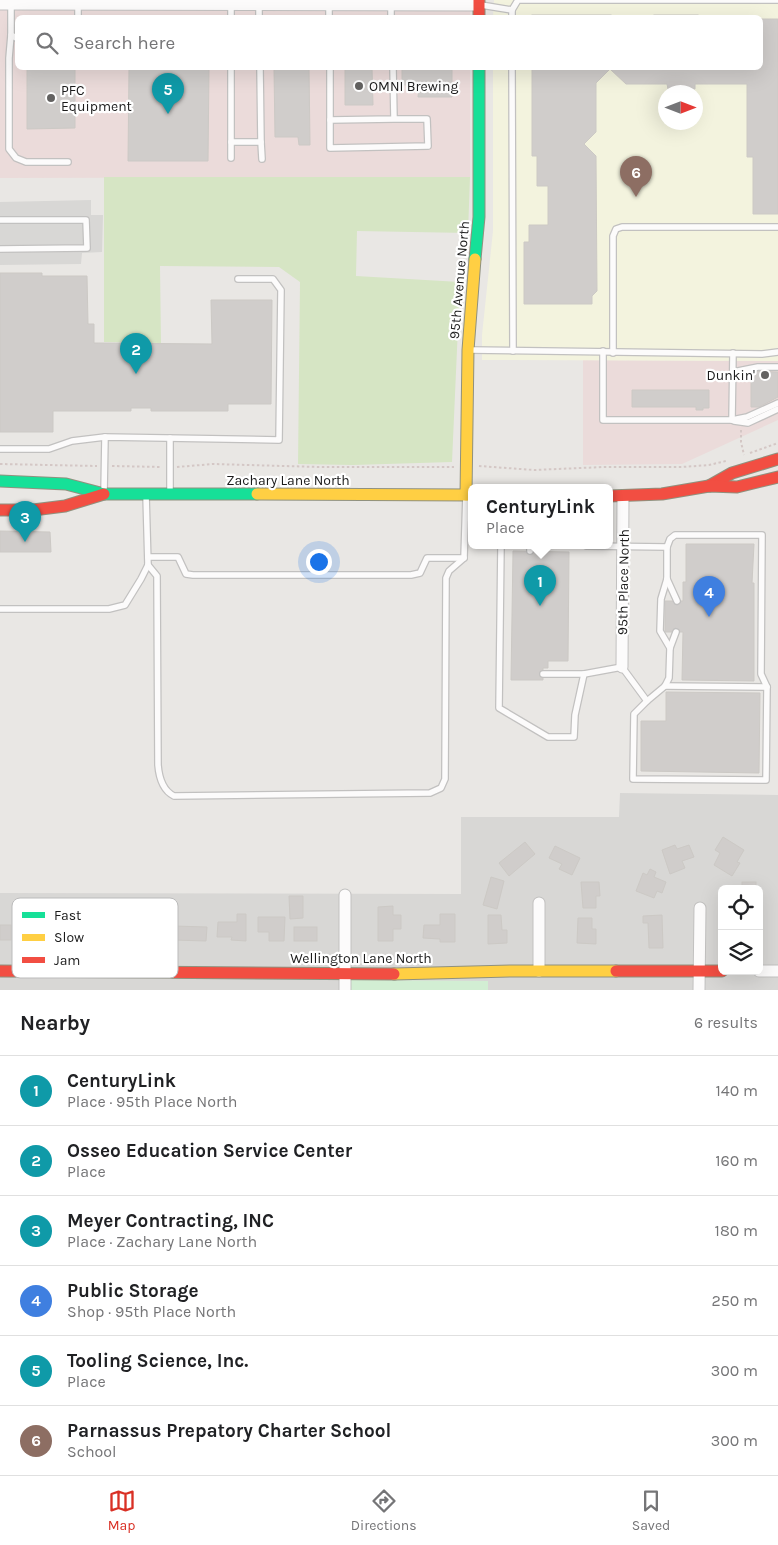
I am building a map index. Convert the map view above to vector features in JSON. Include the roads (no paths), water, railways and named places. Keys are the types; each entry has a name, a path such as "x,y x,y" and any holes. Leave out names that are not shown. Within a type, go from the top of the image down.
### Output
{"street":[{"path":"6,4 157,3 231,5 245,2 259,4 329,2 391,4 479,2 479,15"},
{"name":"95th Avenue North","path":"468,495 468,350 479,217 479,70"},
{"path":"709,486 732,473 778,459"},
{"path":"613,496 662,494 709,486 736,487 778,477"},
{"name":"Zachary Lane North","path":"0,481 66,484 104,494 468,495"},
{"name":"Zachary Lane North","path":"0,510 33,510 65,506 104,494"},
{"name":"95th Place North","path":"622,667 623,496"},
{"path":"345,895 345,990"},
{"path":"539,903 539,971"},
{"path":"699,990 700,908"},
{"name":"Wellington Lane North","path":"178,972 458,974 539,971 718,971"},
{"path":"763,971 778,971"}],"lane":[{"path":"512,15 512,10 518,0 778,0"},
{"path":"329,2 329,15"},
{"path":"479,2 512,10"},
{"path":"6,4 12,35 9,58 9,149 16,158 26,162 68,162"},
{"path":"259,4 259,15"},
{"path":"391,4 391,15"},
{"path":"78,5 78,15"},
{"path":"231,5 231,15"},
{"path":"231,70 231,158"},
{"path":"260,70 262,159"},
{"path":"330,70 330,120 330,148 428,146 427,119 330,120"},
{"path":"393,70 394,118"},
{"path":"512,70 513,350"},
{"path":"231,142 261,142"},
{"path":"0,220 86,220 87,248 0,249"},
{"path":"613,353 613,236 616,229 622,227 778,227"},
{"path":"0,449 50,449 72,441 105,437 279,440 280,290 273,279 238,279"},
{"path":"468,350 733,354 778,352"},
{"path":"603,351 603,420 732,420 747,417 778,403"},
{"path":"732,420 733,354"},
{"path":"733,372 758,367 778,367"},
{"path":"732,420 748,423 778,409"},
{"path":"104,494 105,437"},
{"path":"170,438 170,495"},
{"path":"0,609 109,610 125,605 142,579 148,565 146,495"},
{"path":"148,565 158,576 158,765 159,778 168,793 174,796 184,796 430,793 441,788 445,779 446,578 449,571 464,558 468,495"},
{"path":"670,648 660,631 661,599 667,579 667,547 670,539 675,535 762,536 761,674 767,687 766,780 633,779 634,714 666,686 669,678 670,648 676,632"},
{"path":"613,547 667,547"},
{"path":"501,549 499,708 548,737 574,737 574,715 584,674"},
{"path":"148,557 178,557 186,574 194,575 411,575 420,573 427,558 464,558"},
{"path":"667,579 677,601"},
{"path":"543,674 584,674 622,667 647,701"},
{"path":"666,686 767,687"}],"place":[{"name":"OMNI Brewing","path":"359,86"},
{"name":"PFC Equipment","path":"51,98"},
{"name":"Tooling Science, Inc.","path":"168,114"},
{"name":"Parnassus Prepatory Charter School","path":"636,197"},
{"name":"Osseo Education Service Center","path":"136,374"},
{"name":"Dunkin'","path":"765,375"},
{"name":"Meyer Contracting, INC","path":"25,542"},
{"name":"CenturyLink","path":"540,606"},
{"name":"Public Storage","path":"709,617"}]}
